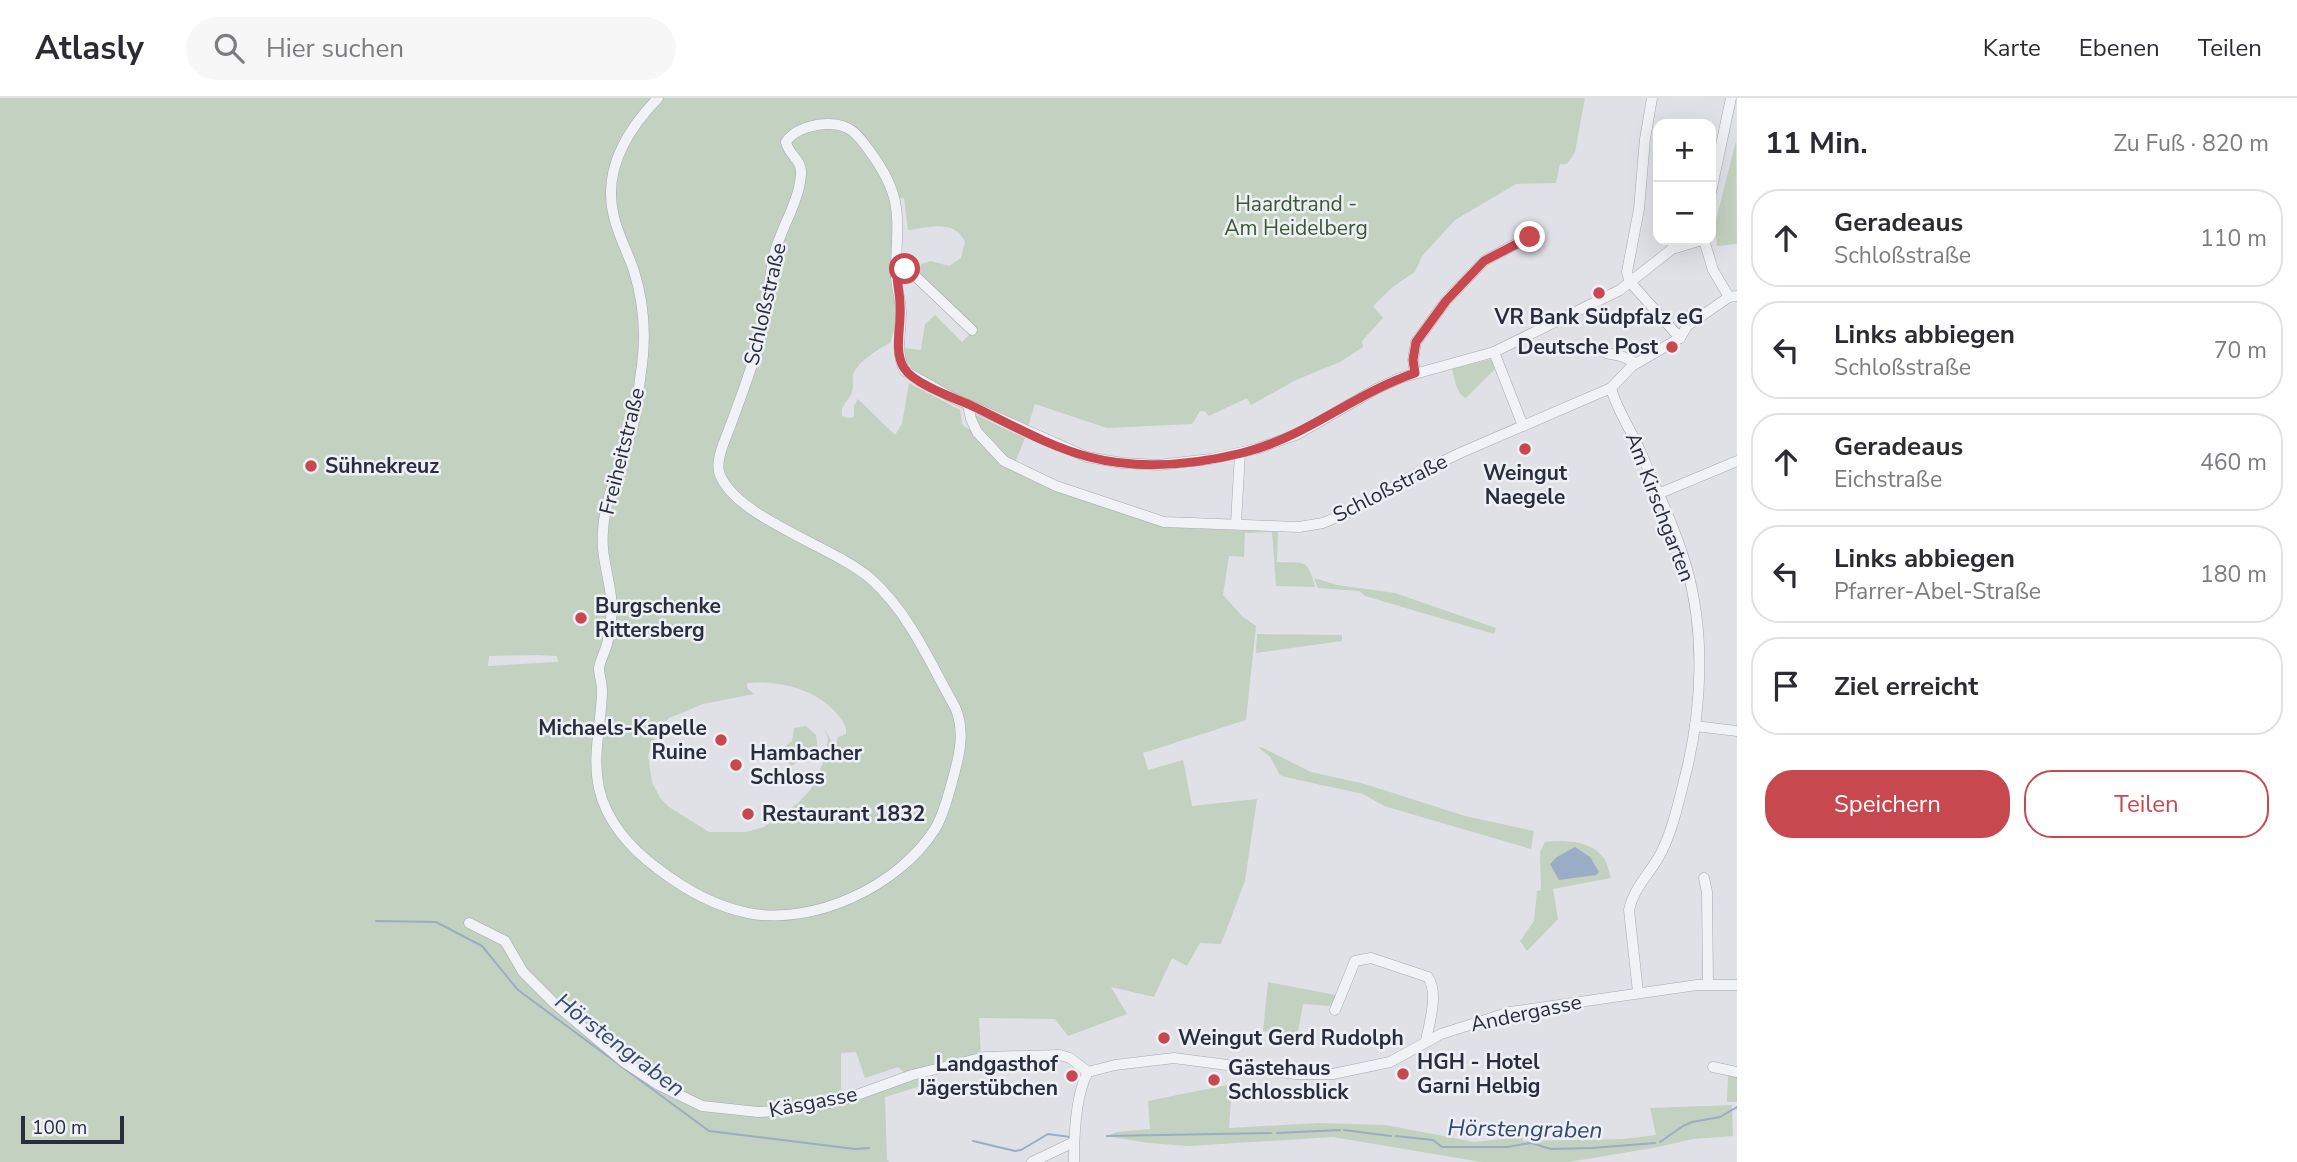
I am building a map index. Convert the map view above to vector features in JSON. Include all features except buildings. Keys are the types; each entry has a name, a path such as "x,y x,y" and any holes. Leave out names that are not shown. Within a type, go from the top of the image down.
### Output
{"street":[{"name":"Freiheitstraße","path":"606,648 612,592 603,551 604,518 615,474 634,422 645,343 637,285 614,220 611,190 615,162 630,129 658,98"},
{"path":"1652,98 1645,139 1638,216 1627,265 1630,282 1680,338"},
{"path":"1713,182 1731,98"},
{"name":"Schloßstraße","path":"606,648 599,671 603,690 596,753 598,784 606,809 621,835 648,862 692,892 746,913 796,915 822,908 875,886 896,873 935,828 955,771 961,746 961,725 955,707 909,622 882,589 853,564 802,541 728,491 718,472 721,450 747,381 764,323 775,254 797,200 801,165 786,142 805,129 832,124 848,127 860,137 881,166 894,191 901,314 899,349 905,371 968,405 977,432 1004,461 1056,486 1164,522 1299,527 1323,523 1363,505 1428,468 1611,388 1623,373 1636,363 1680,338 1687,326 1733,296"},
{"path":"1415,373 1413,360 1416,342 1446,301 1484,261 1530,237"},
{"path":"968,405 1064,448 1106,461 1157,465 1240,453 1298,434 1376,389 1415,373 1494,352 1591,305 1630,282 1664,254 1684,245"},
{"path":"1705,245 1713,270 1733,296"},
{"path":"897,268 911,272 972,330"},
{"path":"1494,352 1523,426"},
{"path":"1606,353 1636,363"},
{"name":"Am Kirschgarten","path":"1611,388 1638,444 1677,538 1693,597 1699,669 1695,726 1686,771 1665,846 1637,887 1629,910 1638,992"},
{"path":"1236,523 1240,453"},
{"path":"1658,494 1737,461"},
{"path":"1695,726 1737,731"},
{"path":"1704,878 1707,892 1708,984"},
{"name":"Käsgasse","path":"469,923 505,941 523,971 555,1004 624,1062 659,1085 702,1106 758,1112 809,1107 840,1101 912,1075 985,1057 1060,1055 1070,1058 1088,1072"},
{"path":"1335,1010 1354,961 1371,958 1401,967 1431,980 1432,1001 1426,1041"},
{"name":"Andergasse","path":"1088,1072 1115,1065 1174,1058 1296,1074 1333,1074 1390,1062 1426,1041 1457,1028 1510,1012 1688,986 1737,985"},
{"path":"1713,1067 1737,1072"},
{"path":"1074,1162 1074,1142 1083,1083 1088,1072"},
{"path":"1032,1162 1074,1142"}],"green space":[{"name":"Haardtrand - Am Heidelberg","path":"0,98 1585,98 1575,152 1567,164 1560,164 1556,183 1516,184 1455,220 1422,256 1415,272 1394,286 1373,306 1383,318 1362,341 1363,347 1340,362 1296,380 1251,405 1247,398 1209,416 1205,411 1200,411 1192,424 1107,428 1035,404 1028,427 952,393 913,370 906,360 904,348 921,350 925,324 935,315 962,342 976,328 909,269 912,265 920,267 921,264 931,261 949,266 961,258 965,242 955,230 948,227 933,226 908,230 904,198 891,199 897,320 890,343 869,356 855,370 853,390 843,405 842,416 854,417 854,406 858,399 895,435 902,424 909,383 960,410 962,424 966,428 970,429 976,415 1025,438 1012,470 1054,489 1181,528 1278,532 1277,562 1304,564 1310,571 1315,587 1276,586 1272,532 1245,533 1244,557 1229,556 1223,595 1243,617 1256,626 1246,720 1143,753 1148,770 1183,760 1192,806 1257,799 1245,881 1221,944 1200,943 1187,966 1172,958 1154,997 1111,987 1127,1014 1068,1036 1055,1019 979,1018 981,1055 907,1075 898,1067 865,1078 856,1052 841,1053 841,1098 923,1073 918,1087 885,1097 887,1160 890,1162 0,1162","holes":["489,656 557,656 558,662 488,666","747,683 772,683 808,693 838,715 845,726 846,734 838,737 833,744 823,727 828,738 826,756 811,789 798,803 764,827 746,832 709,832 669,807 660,798 652,782 648,755 657,732 669,718 703,704 754,694 747,688"]},
{"path":"1736,141 1737,244 1717,246 1716,220"},
{"path":"1492,359 1496,368 1466,398 1463,396 1456,386 1452,369"},
{"path":"1314,578 1337,585 1395,593 1496,628 1494,634 1365,596 1359,591 1318,588"},
{"path":"1257,634 1342,635 1342,641 1256,653"},
{"path":"806,726 816,735 818,751 791,766 788,761 781,762 776,754 792,741 794,728"},
{"path":"1258,747 1311,772 1365,784 1465,816 1534,831 1531,849 1384,806 1363,794 1285,777 1280,775 1270,757"},
{"path":"1568,841 1591,847 1604,859 1611,878 1553,889 1558,919 1527,951 1520,941 1534,921 1537,891 1541,890 1540,852 1545,842"},
{"path":"1268,982 1341,996 1332,1006 1303,1004 1297,1037 1263,1031"},
{"path":"1728,1075 1737,1076 1737,1102 1727,1102"},
{"path":"1232,1084 1229,1128 1318,1123 1386,1125 1474,1142 1522,1137 1523,1141 1624,1139 1656,1135 1650,1108 1732,1105 1733,1136 1693,1139 1569,1162 1481,1162 1333,1137 1189,1146 1107,1136 1117,1132 1150,1129 1148,1101"}],"water":[{"path":"1575,847 1590,857 1599,872 1596,875 1559,880 1550,864"}],"waterway":[{"name":"Hörstengraben","path":"376,921 436,922 482,946 518,990 709,1131 855,1149 869,1148"},
{"name":"Hörstengraben","path":"1660,1142 1683,1126 1720,1117 1737,1107"},
{"name":"Hörstengraben","path":"1277,1133 1340,1130"},
{"name":"Hörstengraben","path":"1344,1130 1391,1136"},
{"name":"Hörstengraben","path":"1107,1136 1271,1133"},
{"name":"Hörstengraben","path":"973,1141 1015,1151 1048,1134 1070,1137"},
{"name":"Hörstengraben","path":"1396,1136 1433,1140 1442,1147 1507,1147 1531,1143 1551,1149 1655,1143"}],"place":[{"name":"VR Bank Südpfalz eG","path":"1599,293"},
{"name":"Deutsche Post","path":"1672,347"},
{"name":"Weingut Naegele","path":"1525,449"},
{"name":"Sühnekreuz","path":"311,466"},
{"name":"Burgschenke Rittersberg","path":"581,618"},
{"name":"Michaels-Kapelle Ruine","path":"721,740"},
{"name":"Hambacher Schloss","path":"736,765"},
{"name":"Restaurant 1832","path":"748,814"},
{"name":"Weingut Gerd Rudolph","path":"1164,1038"},
{"name":"HGH - Hotel Garni Helbig","path":"1403,1074"},
{"name":"Landgasthof Jägerstübchen","path":"1072,1076"},
{"name":"Gästehaus Schlossblick","path":"1214,1080"}],"route":[{"path":"905,269 897,268 896,276 901,314 899,357 905,371 951,397 1087,457 1157,465 1240,453 1282,440 1315,425 1376,389 1415,373 1413,360 1416,342 1446,301 1484,261 1508,246 1530,237"}]}
